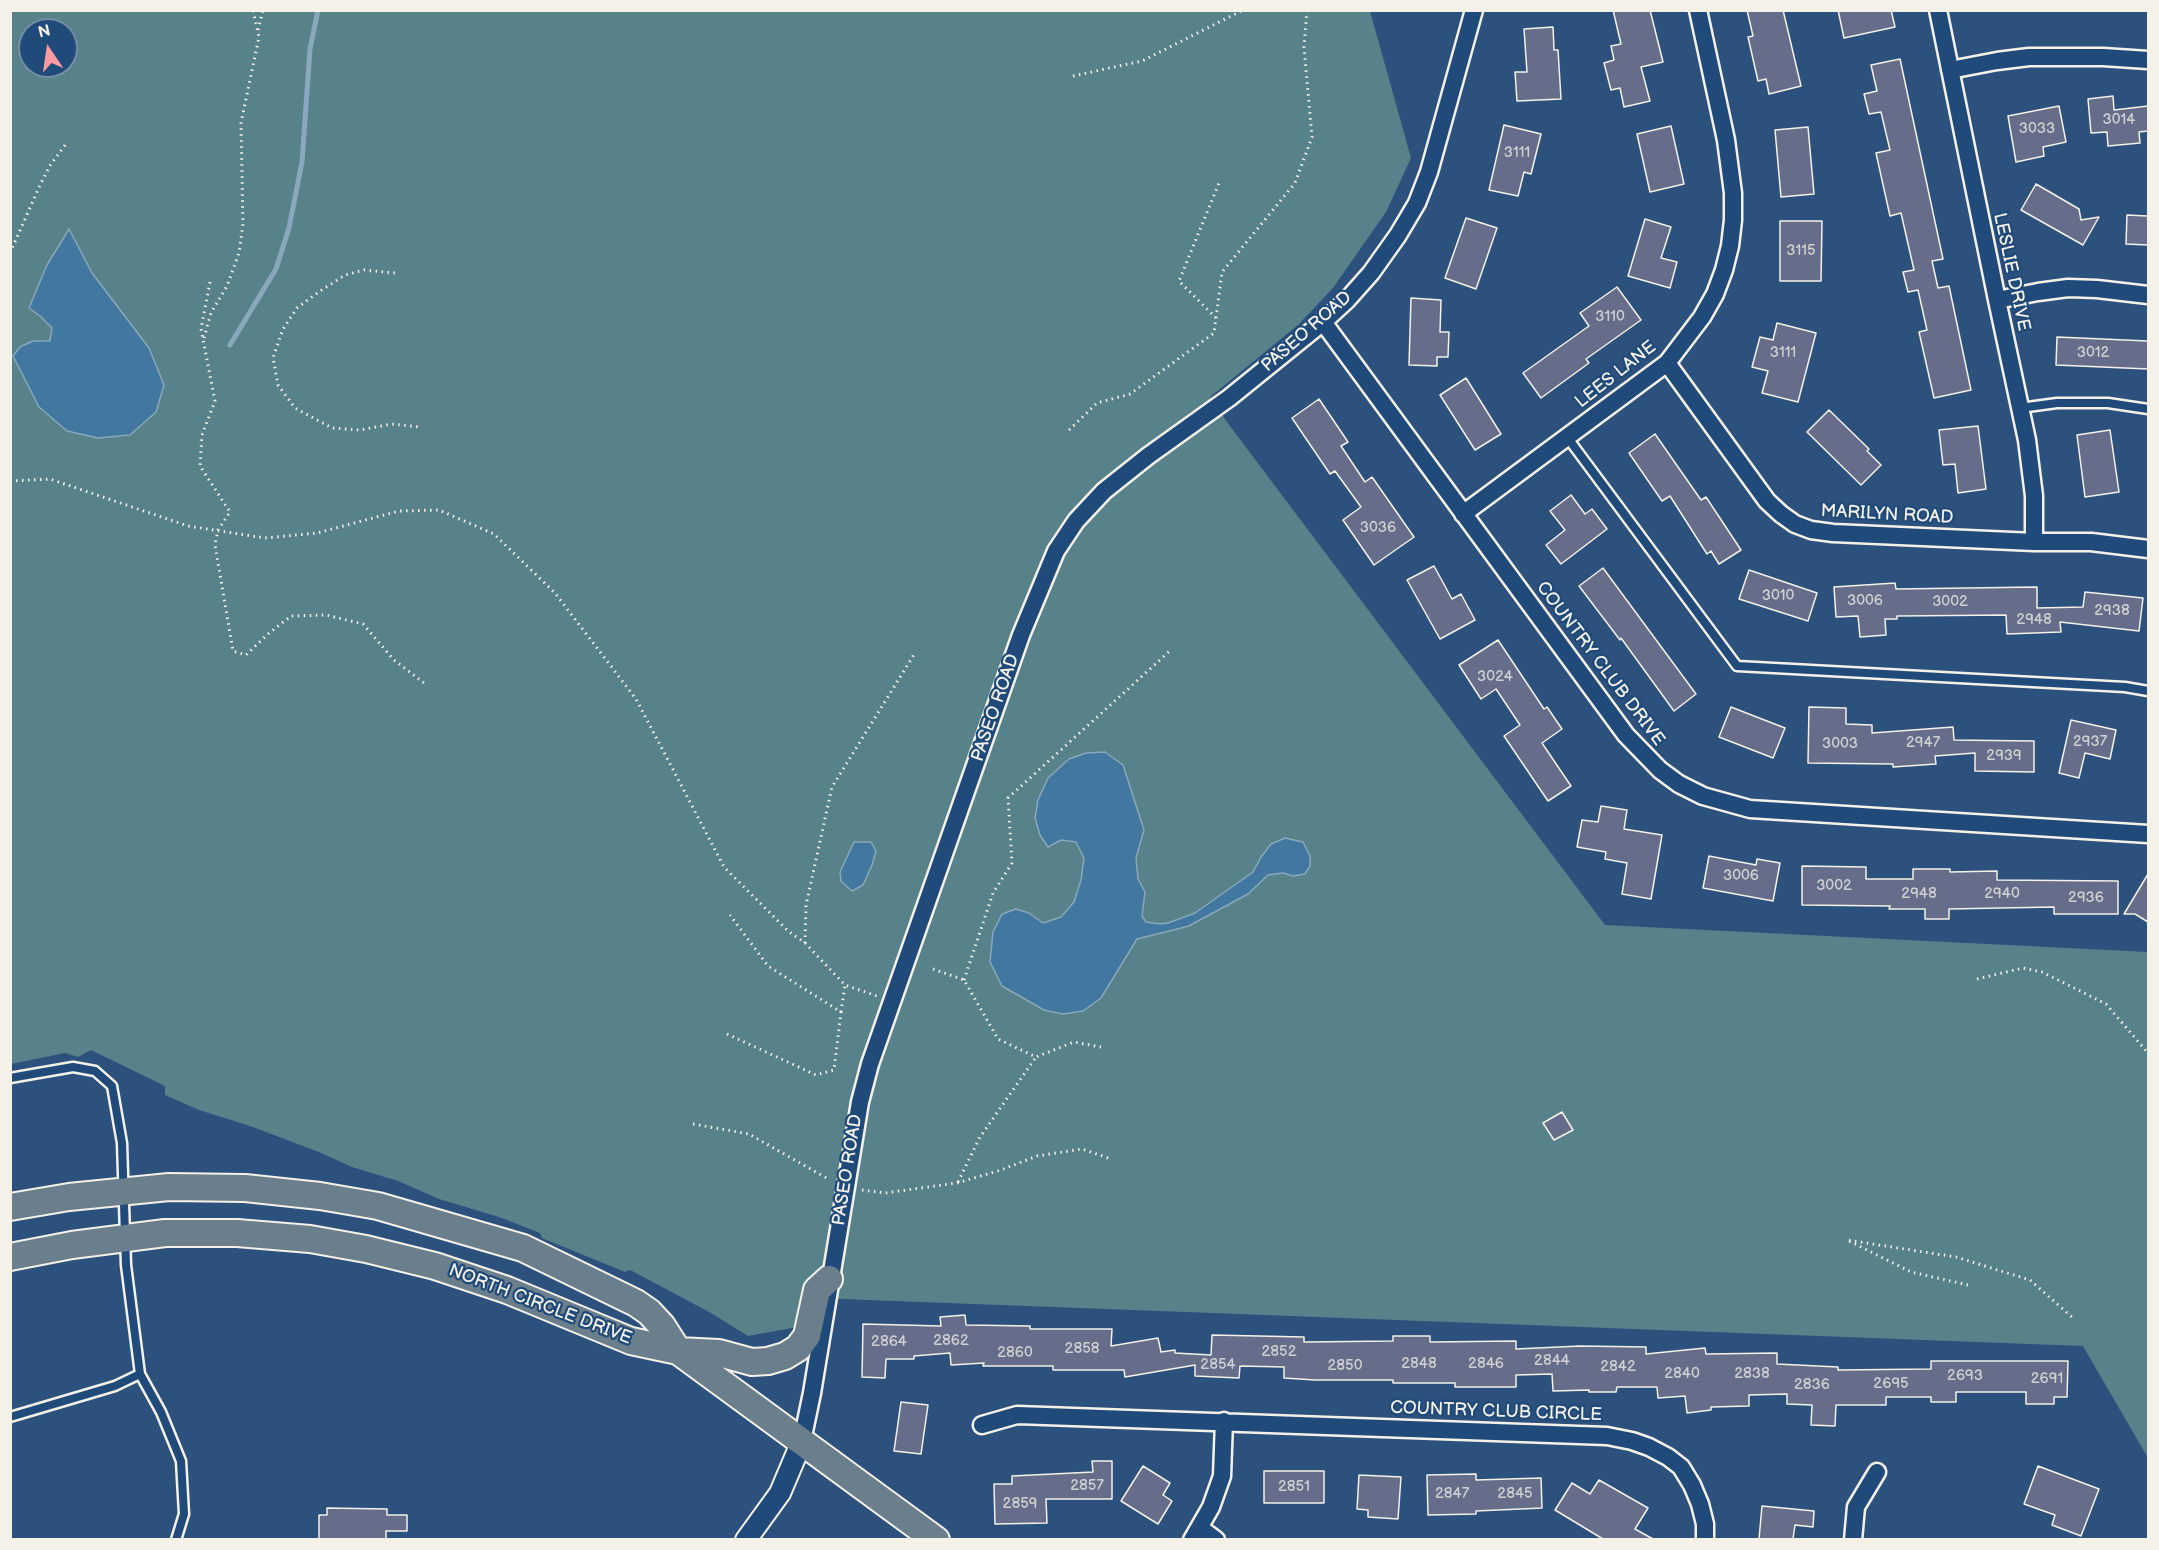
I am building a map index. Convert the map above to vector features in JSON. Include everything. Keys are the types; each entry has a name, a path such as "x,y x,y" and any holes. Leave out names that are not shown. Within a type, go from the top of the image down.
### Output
{"main road":[{"name":"NORTH CIRCLE DRIVE","path":"10,1207 69,1197 169,1187 245,1188 320,1196 378,1206 447,1224 523,1248 636,1303 649,1312 662,1326 678,1351 936,1539"},
{"name":"NORTH CIRCLE DRIVE","path":"10,1257 72,1245 165,1233 237,1233 310,1239 366,1249 435,1266 507,1290 631,1341 678,1351"},
{"path":"678,1351 719,1353 752,1362 768,1361 785,1356 798,1348 807,1336 817,1290 829,1279"}],"street":[{"name":"PASEO ROAD","path":"746,1539 780,1493 802,1441 860,1102 891,1001 1021,635 1056,551 1088,508 1118,478 1228,398 1323,322 1371,273 1398,235 1417,202 1429,172 1474,10"},
{"name":"LEES LANE","path":"1463,514 1667,363 1702,317 1715,294 1730,246 1734,220 1733,193 1726,140 1698,10"},
{"name":"LESLIE DRIVE","path":"1938,10 2031,467 2034,542"},
{"path":"1950,70 2029,57 2094,56 2148,60"},
{"path":"1997,300 2068,288 2148,295"},
{"name":"COUNTRY CLUB DRIVE","path":"1323,322 1626,735 1660,770 1703,796 1758,810 2148,834"},
{"name":"MARILYN ROAD","path":"1667,363 1767,501 1795,524 1811,530 1833,533 2034,542 2091,542 2148,549"},
{"name":"COUNTRY CLUB CIRCLE","path":"982,1425 1017,1414 1607,1436 1632,1441 1668,1457 1681,1467 1700,1504 1705,1524 1705,1539"},
{"path":"1216,1539 1196,1534 1214,1499 1222,1476 1224,1421"},
{"path":"1852,1539 1856,1507 1877,1472"}],"lane":[{"path":"2020,408 2057,403 2108,403 2148,409"},
{"path":"1567,437 1737,666 2125,687 2148,692"},
{"path":"10,1078 73,1067 95,1071 112,1086 122,1143 125,1238 140,1374 161,1412 181,1461 184,1514 176,1539"},
{"path":"10,1417 115,1386 140,1374"}],"path":[{"path":"203,339 239,253 243,224 241,123 259,37 253,10"},
{"path":"258,32 263,10"},
{"path":"1073,76 1142,61 1243,10"},
{"path":"1069,430 1097,403 1130,394 1214,333 1222,272 1295,183 1312,137 1304,47 1307,10"},
{"path":"10,253 40,185 51,164 66,144"},
{"path":"1216,318 1179,281 1219,183"},
{"path":"395,273 364,270 345,275 320,291 297,308 283,329 273,358 279,385 295,408 332,428 360,430 392,424 420,427"},
{"path":"210,282 201,329 215,401 202,435 200,466 230,512 218,530 215,545 233,651 246,655 291,616 326,615 363,624 394,660 424,683"},
{"path":"10,481 50,479 188,526 265,537 317,533 399,511 439,510 494,534 555,593 636,699 724,867 845,985 891,1001"},
{"path":"964,980 993,893 1012,862 1008,798 1172,649"},
{"path":"805,944 806,905 832,787 915,654"},
{"path":"730,915 768,966 841,1012"},
{"path":"1977,980 2023,968 2042,972 2106,1004 2148,1053"},
{"path":"933,969 964,980 999,1039 1036,1057"},
{"path":"727,1034 816,1075 834,1070 845,985"},
{"path":"957,1183 980,1137 1036,1057 1074,1042 1101,1047"},
{"path":"693,1124 749,1134 819,1175 847,1188 885,1193 957,1183 1037,1156 1082,1149 1111,1159"},
{"path":"1968,1285 1911,1272 1847,1239 1956,1257 2031,1280 2073,1318"}],"green space":[{"path":"10,11 1370,11 1411,158 1386,212 1333,288 1298,325 1210,397 1605,925 2148,952 2148,1458 2083,1346 811,1296 803,1326 748,1336 711,1313 630,1270 625,1272 542,1238 540,1233 499,1217 439,1199 398,1181 352,1167 250,1126 199,1110 165,1095 165,1086 91,1050 78,1057 65,1053 11,1064"}],"water":[{"path":"69,229 92,273 149,348 164,385 156,412 130,435 98,438 67,431 39,407 13,356 20,347 33,341 50,341 52,328 29,308 47,265"},
{"path":"1105,752 1123,765 1144,830 1136,858 1138,879 1145,892 1142,916 1146,922 1168,923 1195,913 1253,872 1271,844 1285,838 1303,842 1310,856 1310,866 1305,874 1268,875 1248,894 1189,926 1137,939 1101,998 1083,1011 1063,1014 1044,1010 1002,986 990,962 993,932 1002,914 1016,909 1029,913 1043,923 1061,917 1074,902 1081,880 1084,858 1076,842 1061,840 1048,847 1040,835 1035,818 1038,800 1048,778 1069,759 1086,753"},
{"path":"854,842 871,842 876,851 863,885 852,891 841,881 840,872"}],"building":[{"path":"1613,10 1650,10 1663,62 1641,67 1650,101 1624,107 1620,88 1611,90 1604,63 1614,60 1611,46 1621,44"},
{"path":"1747,10 1783,10 1801,86 1769,94 1766,79 1758,81 1748,37 1753,36"},
{"path":"1838,10 1891,10 1895,27 1844,38"},
{"path":"1553,27 1554,50 1558,50 1561,99 1517,101 1515,72 1527,72 1524,29"},
{"path":"1900,59 1943,259 1932,261 1938,288 1949,286 1971,390 1934,398 1919,332 1927,330 1918,290 1908,292 1903,272 1914,270 1901,213 1890,216 1876,153 1890,150 1881,112 1869,114 1864,94 1877,91 1871,65"},
{"path":"2113,96 2114,110 2148,106 2148,131 2139,132 2140,143 2108,146 2107,132 2091,133 2088,99"},
{"path":"2059,106 2066,142 2043,147 2044,156 2016,162 2008,116"},
{"path":"1504,125 1541,134 1531,174 1524,172 1518,196 1489,190"},
{"path":"1671,126 1684,184 1650,192 1637,134"},
{"path":"1808,127 1814,194 1781,197 1775,130"},
{"path":"2036,184 2079,209 2081,220 2099,217 2083,245 2021,210"},
{"path":"2127,215 2148,216 2148,245 2126,244"},
{"path":"1466,218 1497,228 1476,289 1445,278"},
{"path":"1645,219 1671,227 1661,258 1677,262 1670,288 1628,276"},
{"path":"1780,221 1822,221 1821,281 1780,281"},
{"path":"1617,287 1641,320 1586,359 1589,363 1541,398 1523,373 1589,326 1580,313"},
{"path":"1411,298 1441,300 1440,332 1449,332 1448,357 1437,357 1437,366 1409,365"},
{"path":"1777,323 1816,333 1798,402 1762,393 1768,371 1752,367 1760,337 1773,340"},
{"path":"2057,337 2148,341 2148,369 2056,365"},
{"path":"1466,378 1501,434 1475,450 1440,395"},
{"path":"1319,399 1348,442 1341,446 1365,482 1372,477 1414,537 1374,565 1343,520 1361,507 1335,471 1330,474 1292,418"},
{"path":"1829,410 1869,449 1867,451 1881,465 1861,485 1807,432"},
{"path":"1978,426 1986,489 1958,493 1955,464 1943,465 1939,430"},
{"path":"2110,430 2119,492 2085,497 2077,435"},
{"path":"1655,434 1701,500 1706,497 1741,550 1719,564 1711,551 1707,554 1670,496 1662,501 1629,453"},
{"path":"1571,495 1585,514 1592,509 1607,529 1561,564 1546,545 1565,530 1550,511"},
{"path":"1434,566 1452,599 1461,594 1475,620 1440,639 1407,580"},
{"path":"1603,568 1696,694 1674,711 1621,638 1620,640 1579,586"},
{"path":"1749,570 1817,593 1808,621 1739,599"},
{"path":"1895,583 1896,589 2037,587 2037,608 2083,607 2085,592 2143,598 2139,631 2060,622 2061,632 2007,634 2006,615 1897,616 1897,619 1885,619 1886,635 1860,637 1858,616 1836,617 1834,587"},
{"path":"1498,640 1544,709 1547,707 1562,729 1542,743 1571,786 1548,801 1504,736 1520,725 1496,689 1481,699 1459,665"},
{"path":"1731,707 1785,728 1773,758 1719,737"},
{"path":"1809,707 1846,708 1846,724 1872,725 1872,733 1953,727 1954,740 2034,741 2034,772 1975,771 1975,753 1935,756 1936,764 1893,767 1893,764 1808,763"},
{"path":"2071,720 2116,730 2110,759 2085,753 2079,778 2059,773"},
{"path":"1601,806 1627,810 1624,829 1662,835 1651,899 1622,894 1627,863 1605,859 1606,852 1577,847 1582,820 1598,822"},
{"path":"1709,856 1756,865 1757,859 1780,863 1773,901 1703,888"},
{"path":"1802,866 1866,867 1866,879 1913,879 1913,869 1950,869 1950,872 1997,871 1997,880 2118,881 2118,914 2054,914 2054,907 1949,909 1949,919 1925,919 1925,909 1889,909 1890,906 1802,905"},
{"path":"2148,874 2148,922 2135,914 2124,914"},
{"path":"1562,1112 1573,1130 1554,1140 1543,1123"},
{"path":"965,1315 966,1325 1030,1326 1030,1329 1112,1329 1111,1346 1158,1338 1161,1352 1175,1350 1175,1353 1211,1355 1212,1335 1304,1337 1304,1342 1393,1341 1393,1336 1430,1336 1430,1342 1516,1341 1516,1349 1580,1346 1646,1347 1646,1354 1705,1348 1706,1354 1777,1353 1777,1364 1838,1367 1838,1370 1931,1369 1931,1361 2068,1361 2067,1397 2054,1397 2054,1404 2026,1404 2026,1392 1956,1392 1956,1402 1931,1402 1931,1397 1886,1397 1886,1405 1836,1405 1835,1426 1811,1425 1812,1405 1787,1404 1787,1394 1749,1395 1749,1406 1711,1407 1711,1410 1687,1413 1685,1396 1658,1398 1657,1387 1617,1387 1616,1392 1553,1391 1552,1374 1516,1375 1516,1387 1455,1387 1455,1383 1393,1383 1393,1380 1284,1378 1284,1367 1240,1366 1239,1378 1195,1376 1195,1365 1125,1377 1124,1370 1053,1370 1053,1366 983,1366 984,1363 951,1365 950,1353 914,1356 914,1359 886,1359 885,1378 862,1377 863,1324 941,1326 940,1317"},
{"path":"901,1402 928,1405 921,1454 894,1451"},
{"path":"1092,1461 1112,1461 1112,1499 1046,1499 1047,1523 995,1524 994,1484 1012,1484 1012,1476 1093,1472"},
{"path":"1143,1466 1170,1483 1163,1495 1172,1501 1158,1524 1121,1501"},
{"path":"2038,1466 2099,1489 2081,1536 2052,1525 2055,1515 2024,1504"},
{"path":"1264,1471 1324,1471 1324,1503 1264,1503"},
{"path":"1476,1474 1476,1480 1541,1478 1542,1508 1476,1511 1476,1514 1428,1515 1427,1475"},
{"path":"1359,1475 1401,1477 1398,1519 1368,1517 1368,1510 1357,1509"},
{"path":"1599,1480 1648,1508 1635,1529 1653,1539 1603,1539 1555,1510 1572,1483 1590,1494"},
{"path":"1762,1506 1814,1511 1813,1527 1795,1525 1793,1539 1759,1539"},
{"path":"327,1508 387,1509 387,1515 407,1515 407,1531 386,1531 386,1539 319,1539 319,1515 327,1515"}],"waterway":[{"path":"230,345 276,269 289,228 302,162 310,49 318,10"}]}
